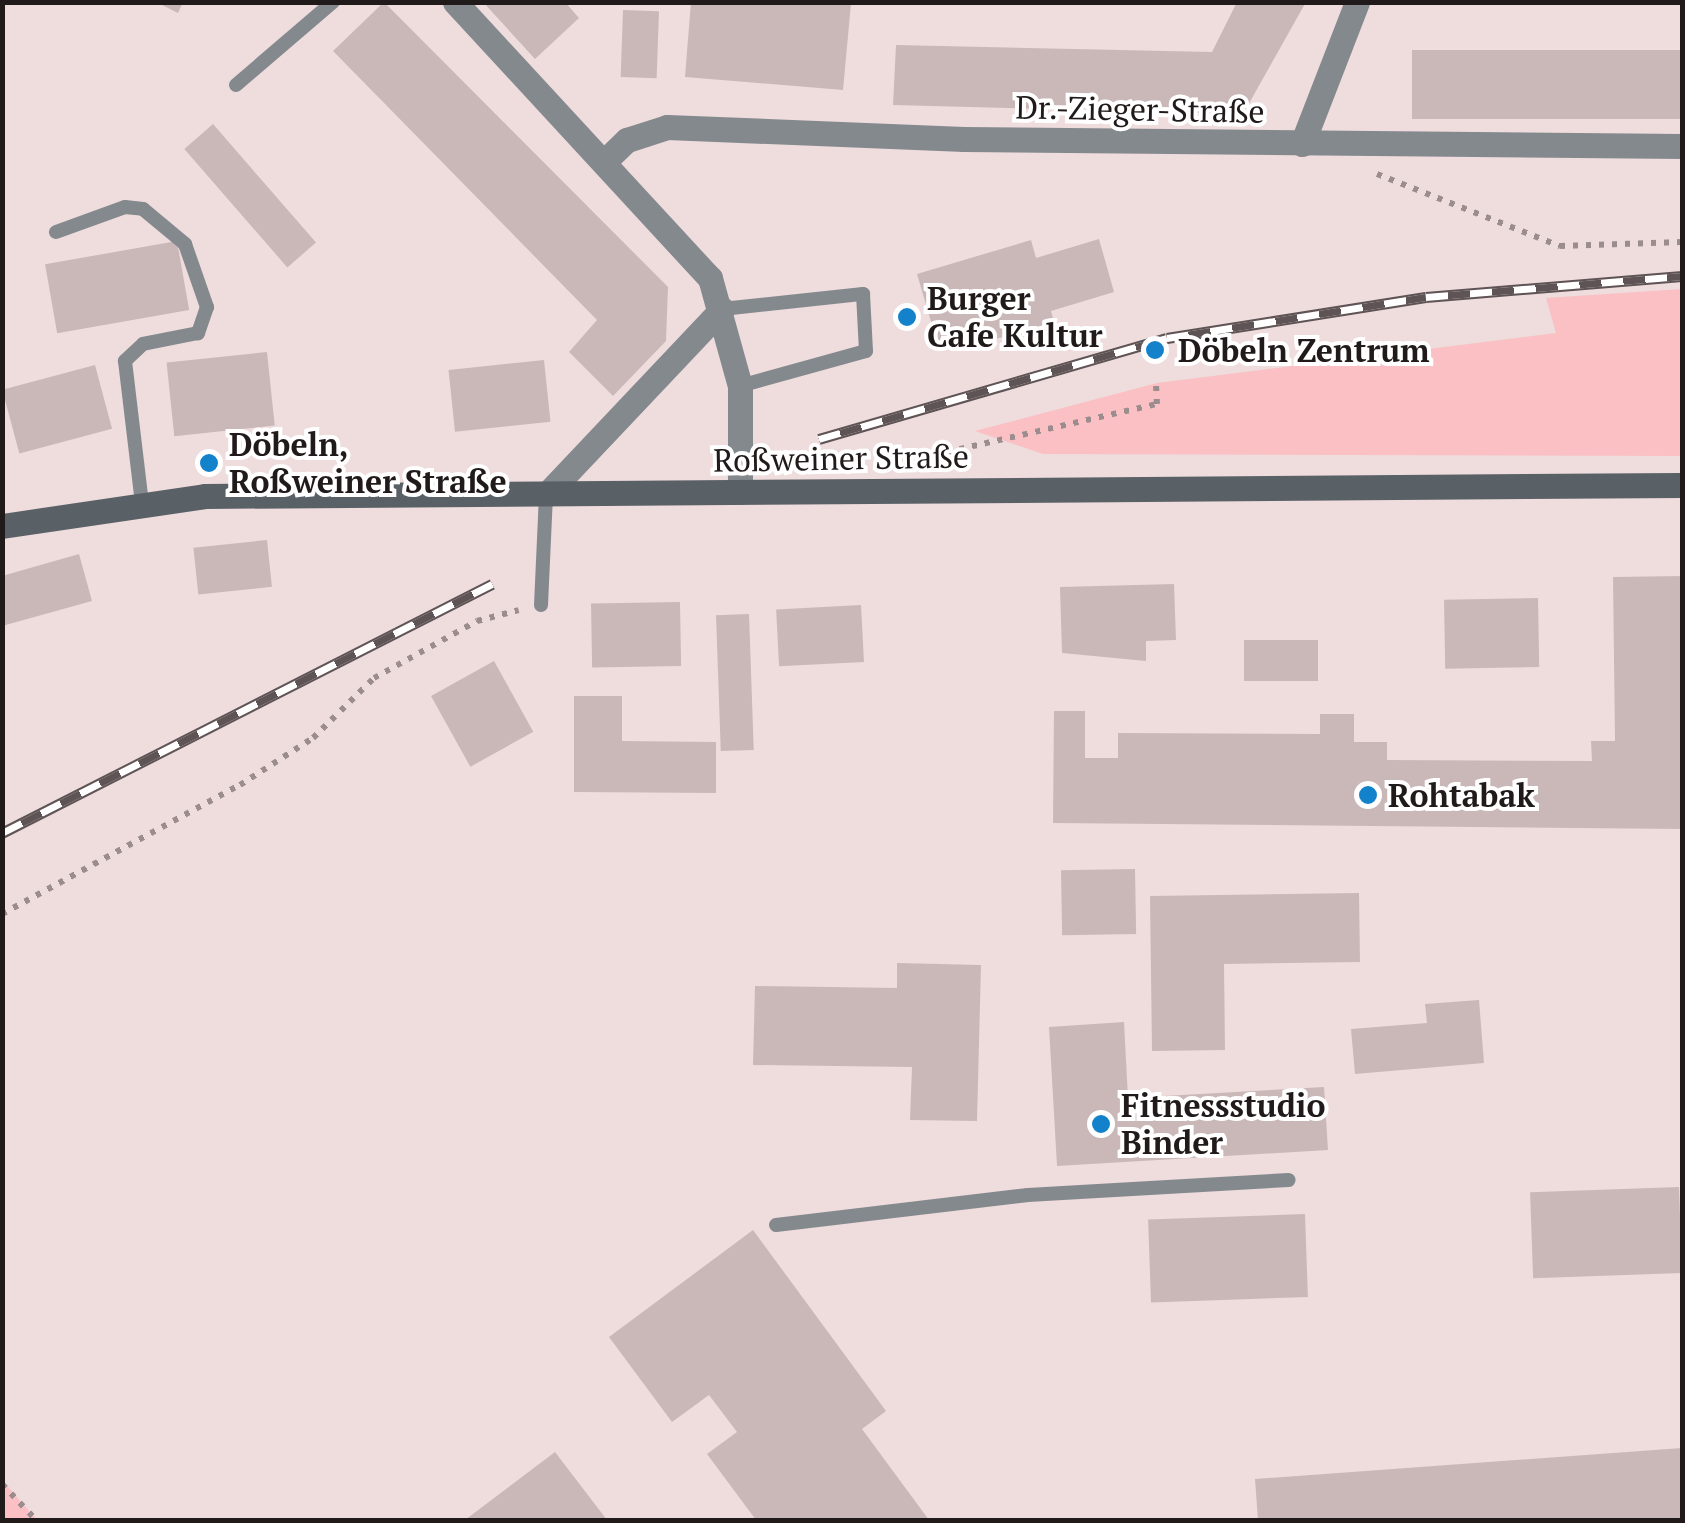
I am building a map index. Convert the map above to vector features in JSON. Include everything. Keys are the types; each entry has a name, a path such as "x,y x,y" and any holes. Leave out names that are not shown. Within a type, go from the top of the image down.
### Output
{"main road":[{"name":"Roßweiner Straße","path":"2,526 142,504 740,492 1682,485"}],"street":[{"path":"455,2 688,247 722,309 740,386 740,492"},
{"path":"1302,144 1356,2"},
{"name":"Dr.-Zieger-Straße","path":"606,160 627,140 667,127 1302,144 1682,146"},
{"path":"546,496 722,309"}],"lane":[{"path":"236,85 334,2"},
{"path":"56,232 124,206 143,209 185,244 207,307 198,333 143,344 125,361 142,504"},
{"path":"722,309 863,294 866,351 740,386"},
{"path":"540,605 546,496"},
{"path":"776,1225 1028,1195 1289,1180"}],"path":[{"path":"1357,166 1560,246 1682,242"},
{"path":"933,491 934,455 1157,404 1156,383"},
{"path":"2,914 240,785 313,738 374,678 477,621 540,605"},
{"path":"2,1484 36,1520"}],"shaded area":[{"path":"1682,289 1682,456 1043,454 975,431 1157,383 1556,333 1546,298"},
{"path":"3,1481 37,1520 3,1520"}],"building":[{"path":"156,2 183,2 178,13"},
{"path":"384,2 668,287 666,341 613,396 569,352 597,320 333,51"},
{"path":"483,2 565,2 579,18 535,59"},
{"path":"691,2 851,3 843,90 685,77"},
{"path":"1237,2 1306,2 1243,114 893,105 896,45 1212,52"},
{"path":"623,10 659,11 657,78 621,77"},
{"path":"1412,50 1682,50 1682,119 1412,119"},
{"path":"213,124 316,242 287,267 184,149"},
{"path":"1099,239 1114,292 1051,311 1054,322 957,350 953,337 937,342 917,274 1031,240 1036,258"},
{"path":"177,241 189,310 57,333 45,264"},
{"path":"267,352 275,426 174,436 167,363"},
{"path":"544,360 550,422 455,432 449,370"},
{"path":"95,365 112,429 19,454 2,390"},
{"path":"267,540 272,587 198,594 193,548"},
{"path":"79,554 92,601 2,626 2,576"},
{"name":"Rohtabak","path":"1682,576 1682,829 1053,823 1054,711 1085,711 1085,758 1118,758 1118,733 1320,734 1320,714 1354,714 1354,742 1387,742 1387,760 1592,761 1591,741 1615,741 1613,577"},
{"path":"1174,584 1176,640 1146,641 1146,661 1062,653 1060,587"},
{"path":"1538,598 1539,667 1445,669 1444,600"},
{"path":"680,602 681,666 592,668 591,604"},
{"path":"861,605 864,662 779,666 776,609"},
{"path":"749,614 754,750 721,751 716,615"},
{"path":"1244,640 1318,640 1318,681 1244,681"},
{"path":"494,661 533,732 470,767 431,696"},
{"path":"574,696 622,696 622,741 716,742 716,793 574,792"},
{"path":"1135,869 1136,934 1062,935 1061,870"},
{"path":"1359,893 1360,962 1224,964 1225,1050 1152,1051 1150,896"},
{"path":"897,963 981,965 977,1121 910,1120 912,1067 753,1065 755,986 897,988"},
{"path":"1479,1000 1484,1063 1355,1074 1351,1029 1427,1023 1425,1004"},
{"path":"1124,1022 1128,1098 1324,1087 1328,1150 1057,1166 1049,1027"},
{"path":"1679,1187 1682,1273 1533,1278 1530,1192"},
{"path":"1305,1214 1308,1297 1151,1302 1148,1219"},
{"path":"753,1230 886,1411 862,1429 929,1520 756,1520 707,1454 737,1432 709,1395 672,1422 609,1337"},
{"path":"1682,1448 1682,1520 1258,1520 1255,1479"},
{"path":"555,1452 607,1520 465,1520"}],"railway":[{"path":"819,439 1167,338 1426,297 1682,276"},
{"path":"2,833 492,584"}],"place":[{"name":"Burger Cafe Kultur","path":"907,317"},
{"name":"Döbeln Zentrum","path":"1155,350"},
{"name":"Döbeln, Roßweiner Straße","path":"209,463"},
{"name":"Rohtabak","path":"1368,795"},
{"name":"Fitnessstudio Binder","path":"1101,1124"}]}
